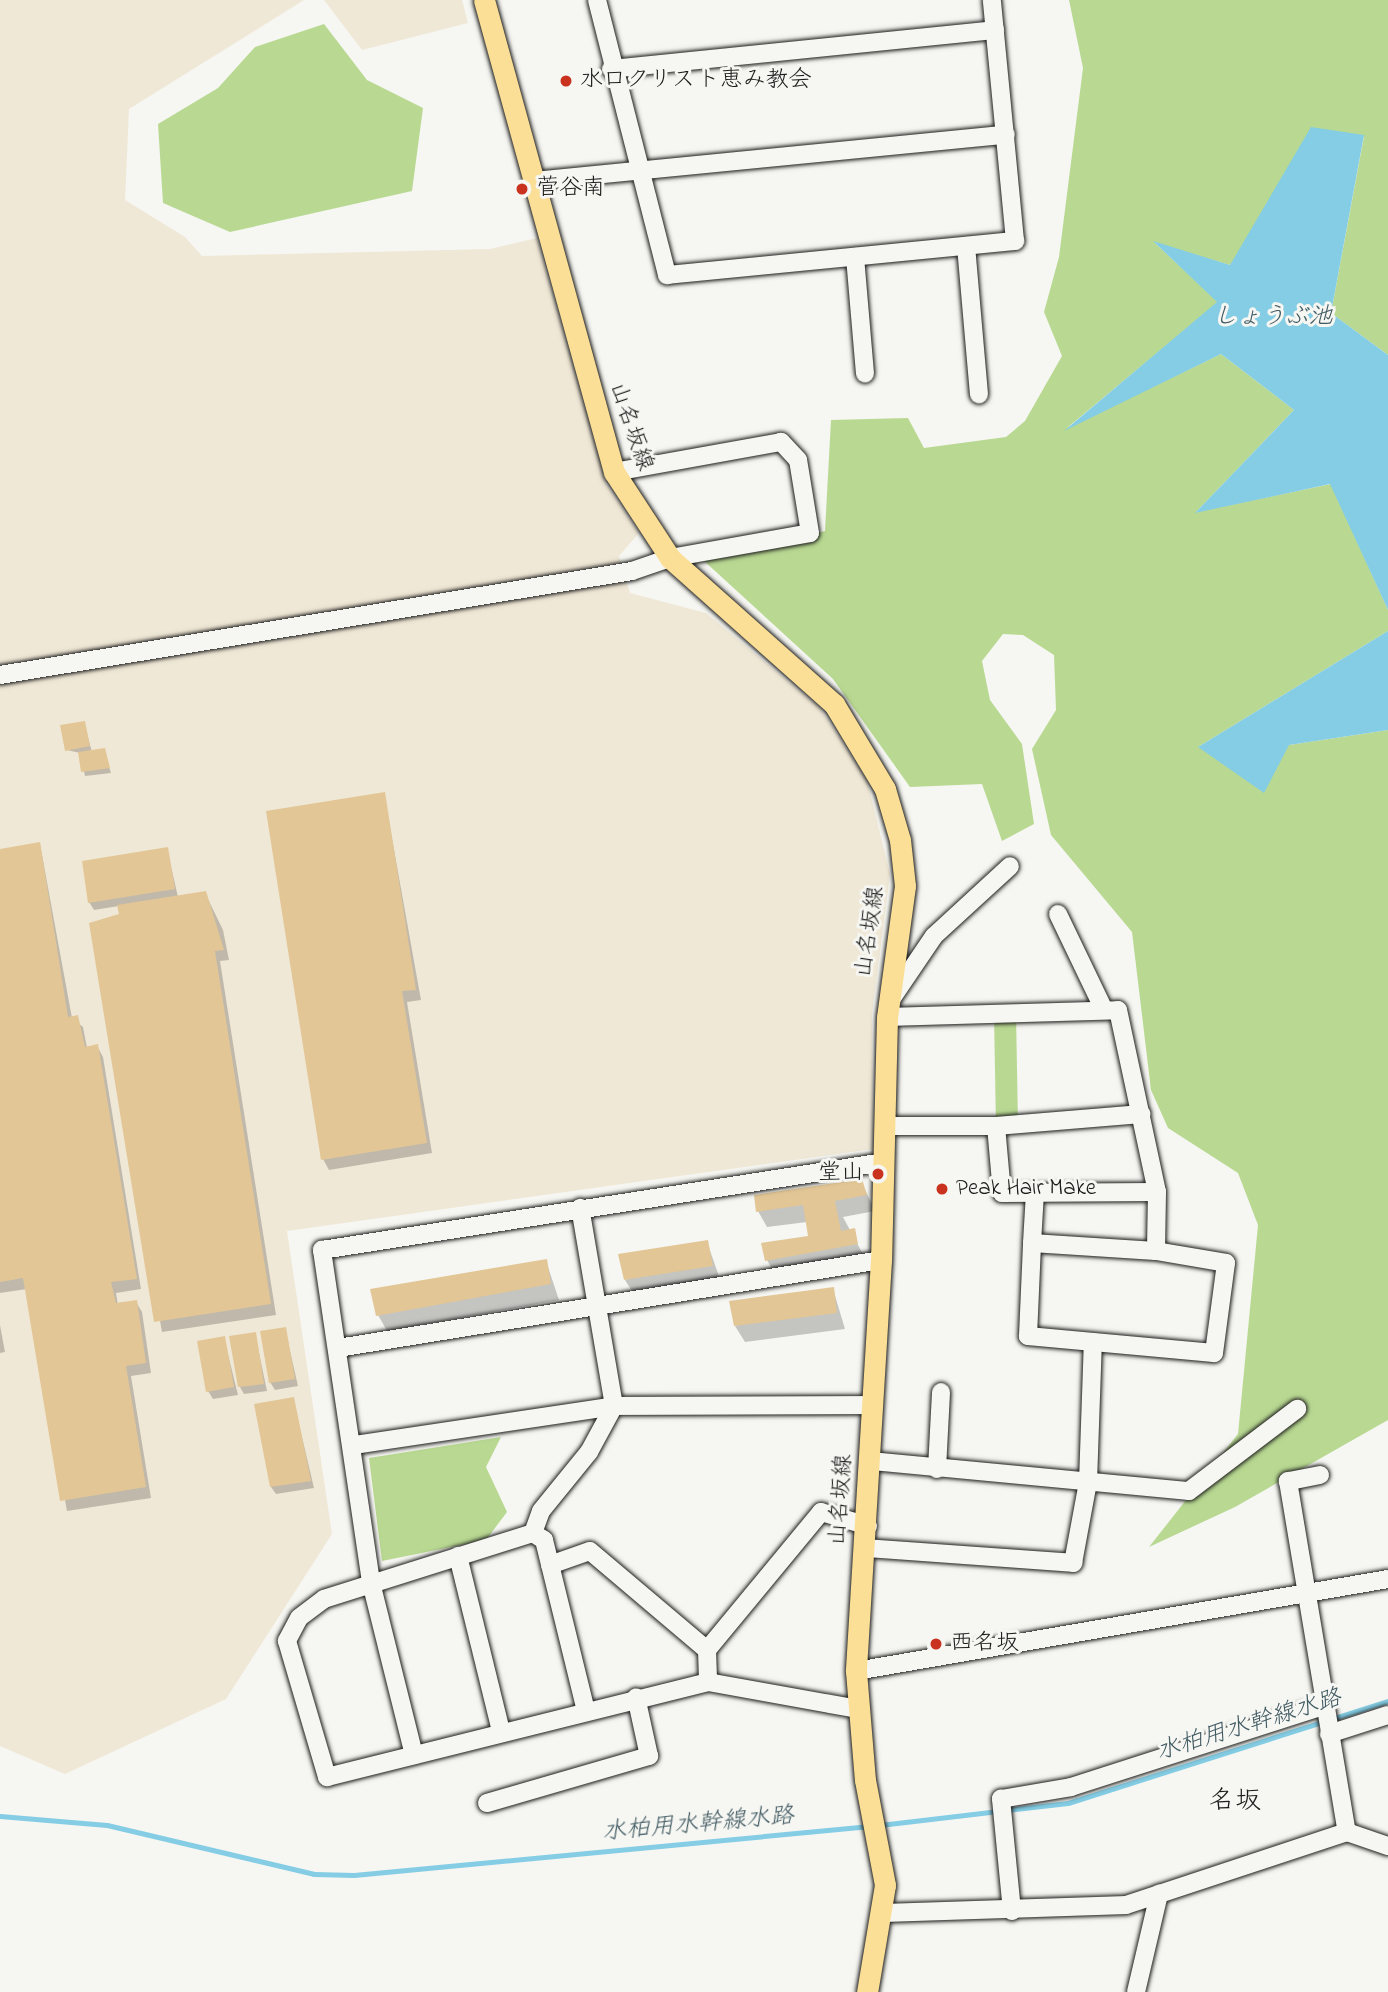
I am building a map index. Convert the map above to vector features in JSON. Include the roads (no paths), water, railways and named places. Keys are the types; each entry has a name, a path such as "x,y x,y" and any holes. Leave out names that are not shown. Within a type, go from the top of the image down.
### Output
{"main road":[{"name":"山名坂線","path":"484,0 614,472 670,558 813,680 863,744 885,789 905,886 888,1010 886,1126 872,1461 856,1671 858,1709 885,1913 867,1992"}],"street":[{"path":"597,0 611,69 667,275 1015,241 992,0"},
{"path":"611,69 995,30"},
{"path":"533,181 1006,135"},
{"path":"966,246 979,394"},
{"path":"855,257 865,374"},
{"path":"0,675 622,573 670,558 810,533 798,460 780,442 614,472"},
{"path":"888,1010 934,936 1010,866"},
{"path":"1058,914 1104,1010"},
{"path":"888,1010 1118,1010 1157,1192 1156,1251"},
{"path":"886,1126 996,1126 1142,1114"},
{"path":"996,1126 1002,1193 1157,1192"},
{"path":"414,1755 371,1582 354,1445 322,1250 884,1162"},
{"path":"1032,1243 1156,1251 1226,1263 1214,1353 1028,1336 1032,1243 1035,1193"},
{"path":"533,1533 541,1511 582,1462 614,1406 600,1308 580,1208"},
{"path":"338,1348 600,1308 881,1260"},
{"path":"866,1548 1073,1563 1088,1482 1093,1342"},
{"path":"937,1469 941,1392"},
{"path":"354,1445 614,1406 874,1405"},
{"path":"872,1461 1189,1491 1297,1409"},
{"path":"1320,1475 1287,1481 1347,1832"},
{"path":"708,1682 706,1650 821,1512 868,1526"},
{"path":"586,1711 544,1540 533,1533 324,1599 299,1618 287,1641 327,1777 586,1711 636,1697 708,1682 858,1709"},
{"path":"550,1564 590,1551 706,1650"},
{"path":"457,1556 501,1731"},
{"path":"856,1671 1388,1579"},
{"path":"487,1802 649,1756 636,1697"},
{"path":"1012,1911 1001,1799 1071,1787 1324,1706"},
{"path":"1329,1734 1388,1714"},
{"path":"885,1913 1115,1906 1347,1832 1388,1846"},
{"path":"1136,1992 1159,1894"}],"water":[{"name":"しょうぶ池","path":"1311,127 1364,135 1331,313 1388,355 1388,610 1330,484 1195,513 1294,410 1221,354 1064,431 1217,302 1153,241 1230,265"},
{"path":"1388,631 1388,730 1289,745 1264,793 1198,747"}],"waterway":[{"name":"水柏用水幹線水路","path":"880,1825 1068,1803 1388,1701"},
{"name":"水柏用水幹線水路","path":"0,1816 107,1825 314,1874 354,1875 870,1826"}],"place":[{"name":"水口クリスト恵み教会","path":"566,81"},
{"name":"菅谷南","path":"522,189"},
{"name":"堂山","path":"878,1174"},
{"name":"Peak Hair Make","path":"942,1189"},
{"name":"西名坂","path":"936,1644"}],"district":[{"name":"名坂","path":"1235,1803"}]}
